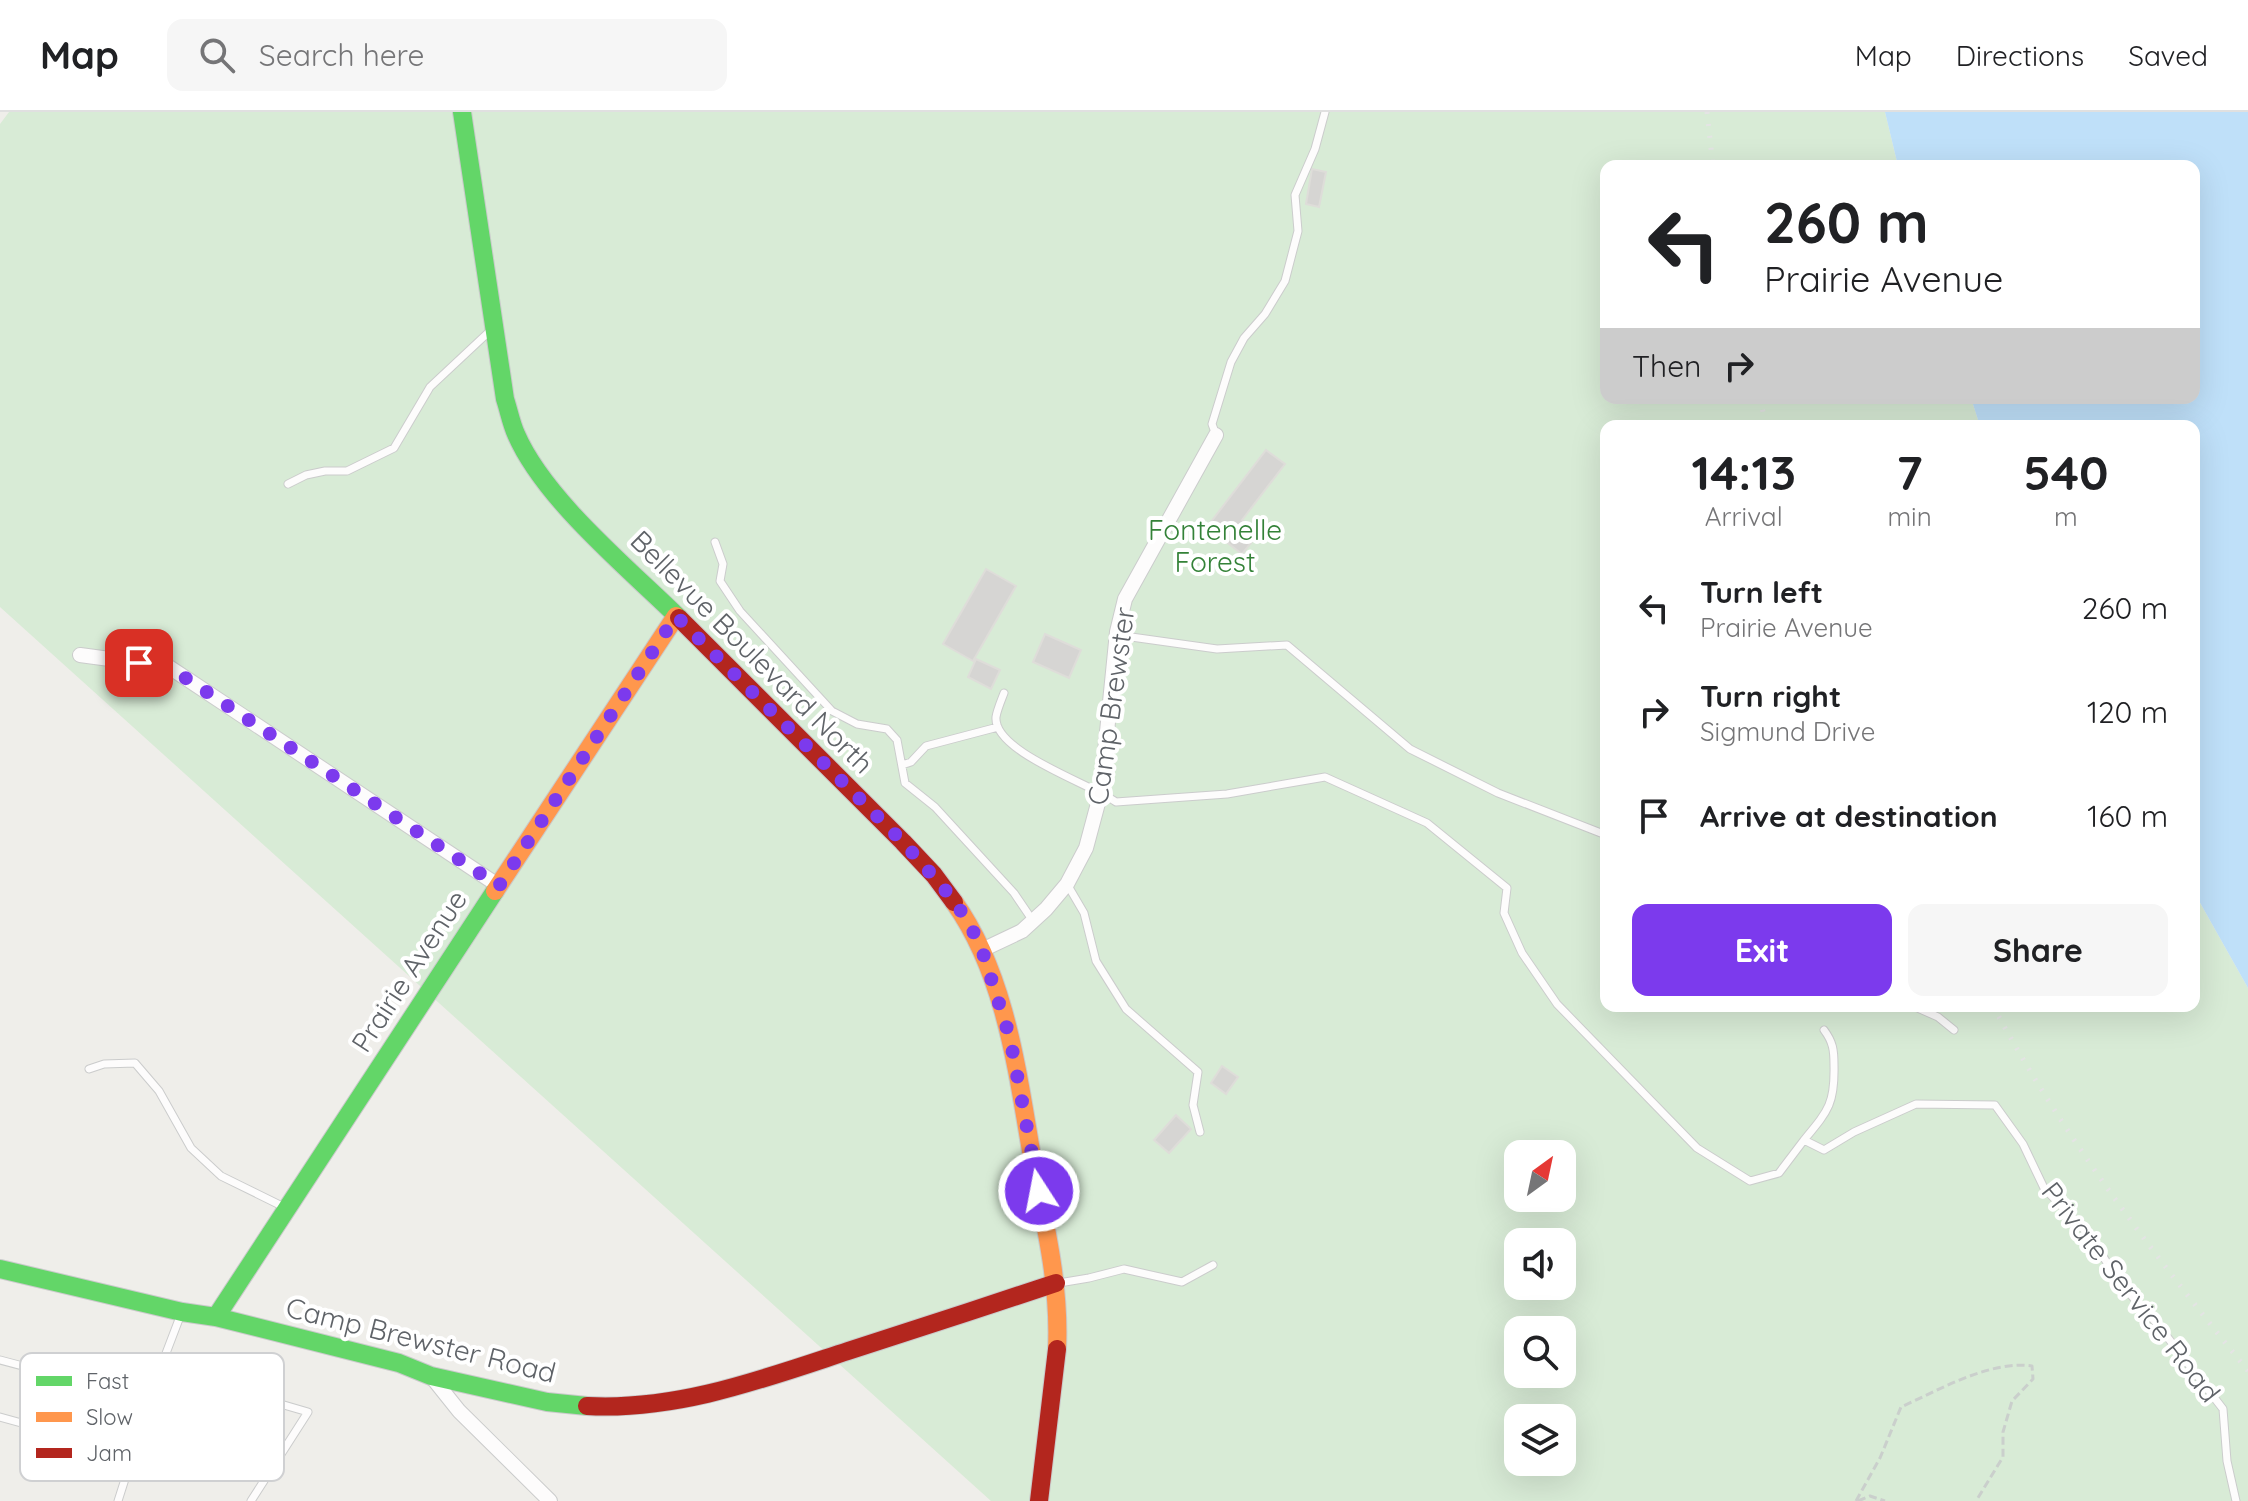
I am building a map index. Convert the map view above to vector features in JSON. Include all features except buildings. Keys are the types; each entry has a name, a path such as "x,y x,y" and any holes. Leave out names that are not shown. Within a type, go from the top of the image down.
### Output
{"street":[{"name":"Bellevue Boulevard North","path":"462,112 505,399 516,434 535,468 564,504 934,875 970,925 982,950 1010,1038 1056,1283 1059,1313 1057,1369 1039,1501"},
{"name":"Camp Brewster","path":"982,950 1022,931 1033,921 1067,884 1086,848 1101,792 1117,635 1125,599 1216,435"},
{"name":"Prairie Avenue","path":"216,1317 676,616"},
{"path":"80,655 169,667 499,886"},
{"name":"Camp Brewster Road","path":"0,1269 182,1312 216,1317 399,1363 431,1376 547,1402 576,1405 635,1405 690,1398 748,1384 1056,1283"},
{"path":"431,1376 459,1411 550,1501"}],"lane":[{"path":"1216,435 1212,424 1231,362 1244,338 1265,314 1285,281 1298,231 1295,195 1315,149 1325,112"},
{"path":"288,484 306,475 347,471 394,448 430,387 493,328"},
{"path":"715,542 723,564 720,581 740,611 832,711 857,724 887,729 897,740 905,783 935,807 1014,893 1033,921"},
{"path":"1117,635 1217,649 1287,645 1410,749 1498,793 1600,833"},
{"path":"1004,693 996,719 1001,735 1031,758 1116,802 1227,794 1325,777 1427,823 1507,888 1504,913 1522,953 1557,1004 1697,1148 1750,1181 1779,1173 1825,1115 1835,1092 1834,1044 1824,1030"},
{"path":"902,765 911,762 926,746 998,727"},
{"path":"1067,884 1084,913 1096,961 1126,1009 1198,1072 1193,1105 1200,1132"},
{"path":"1927,1012 1954,1030"},
{"path":"89,1069 104,1064 135,1063 159,1091 191,1148 221,1176 285,1208"},
{"name":"Private Service Road","path":"1804,1140 1824,1150 1854,1132 1916,1104 1995,1105 2023,1144 2044,1188 2092,1238 2118,1281 2167,1336 2223,1409 2227,1461 2236,1501"},
{"path":"1056,1283 1124,1269 1182,1282 1213,1265"},
{"path":"166,1353 182,1312"},
{"path":"0,1360 20,1365"},
{"path":"284,1405 308,1412 284,1449"},
{"path":"0,1417 20,1423"},
{"path":"118,1501 125,1481"},
{"path":"251,1501 264,1481"}],"path":[{"path":"1857,1501 1880,1458 1901,1407 1967,1377 2018,1364 2032,1366 2033,1379 2012,1401 2003,1432 2003,1457 1976,1501"},
{"path":"1857,1501 1870,1496 1885,1501"}],"green space":[{"name":"Fontenelle Forest","path":"9,112 1885,112 1897,160 1600,160 1600,404 1973,404 1978,420 1600,420 1600,1012 2200,1012 2200,903 2248,988 2248,1501 991,1501 0,607 0,124"}],"water":[{"path":"1885,112 2248,112 2248,988 2200,903 2200,420 1978,420 1973,404 2200,404 2200,160 1897,160"}],"railway":[{"path":"1707,112 1712,160"},
{"path":"1761,404 1765,420"},
{"path":"1996,1012 2080,1149 2178,1284 2248,1371"}],"traffic: fast":[{"path":"462,112 505,399 516,434 529,459 566,508 679,618"},
{"path":"216,1317 495,891"},
{"path":"0,1269 182,1312 216,1317 399,1363 431,1376 547,1402 587,1406"}],"traffic: slow":[{"path":"495,891 676,616"},
{"path":"954,902 987,963 1008,1030 1051,1258 1057,1349"}],"traffic: jam":[{"path":"679,618 903,842 954,902"},
{"path":"587,1406 654,1403 719,1391 1056,1283"},
{"path":"1039,1501 1057,1349"}],"route":[{"path":"139,663 169,667 499,886 676,616 903,842 934,875 970,925 982,950 1010,1038 1039,1191"}]}
